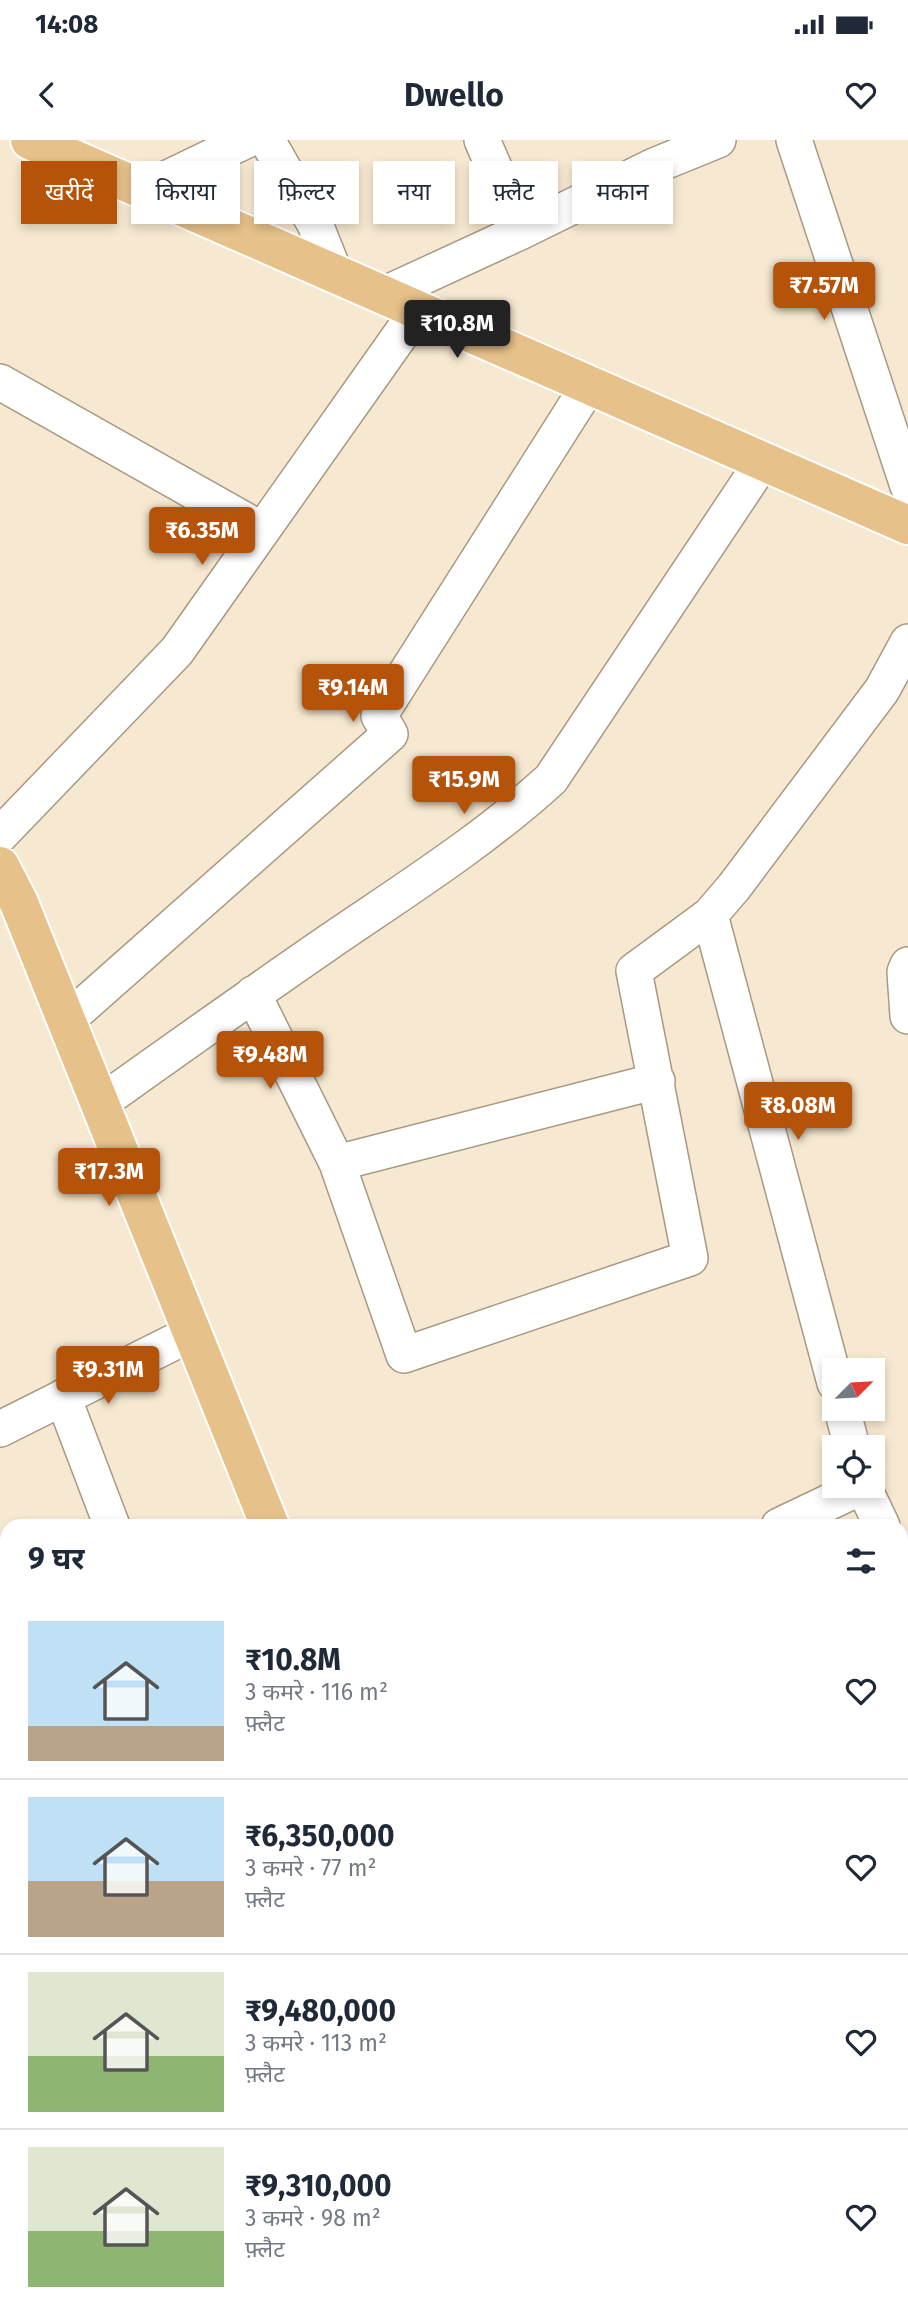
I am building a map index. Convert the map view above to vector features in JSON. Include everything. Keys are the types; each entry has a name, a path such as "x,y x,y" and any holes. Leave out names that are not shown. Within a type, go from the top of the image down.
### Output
{"main road":[{"path":"30,140 131,184"},
{"path":"221,224 908,525"},
{"path":"0,866 19,903 267,1519"}],"street":[{"path":"204,161 247,140"},
{"path":"267,140 315,223 335,274"},
{"path":"482,140 522,231"},
{"path":"383,295 654,166 719,140"},
{"path":"794,140 908,486"},
{"path":"0,835 177,651 418,310"},
{"path":"0,382 262,530"},
{"path":"66,1021 390,734 379,716 589,385"},
{"path":"99,1104 253,994 468,848 513,814 551,779 762,461"},
{"path":"253,994 337,1163 404,1355 690,1258 634,971 710,915 734,887 881,690 908,642"},
{"path":"710,915 828,1358"},
{"path":"908,965 905,972 908,1016"},
{"path":"337,1163 657,1081"},
{"path":"0,1429 192,1333"},
{"path":"63,1397 109,1519"},
{"path":"794,1519 838,1498"},
{"path":"869,1498 879,1519"}]}
